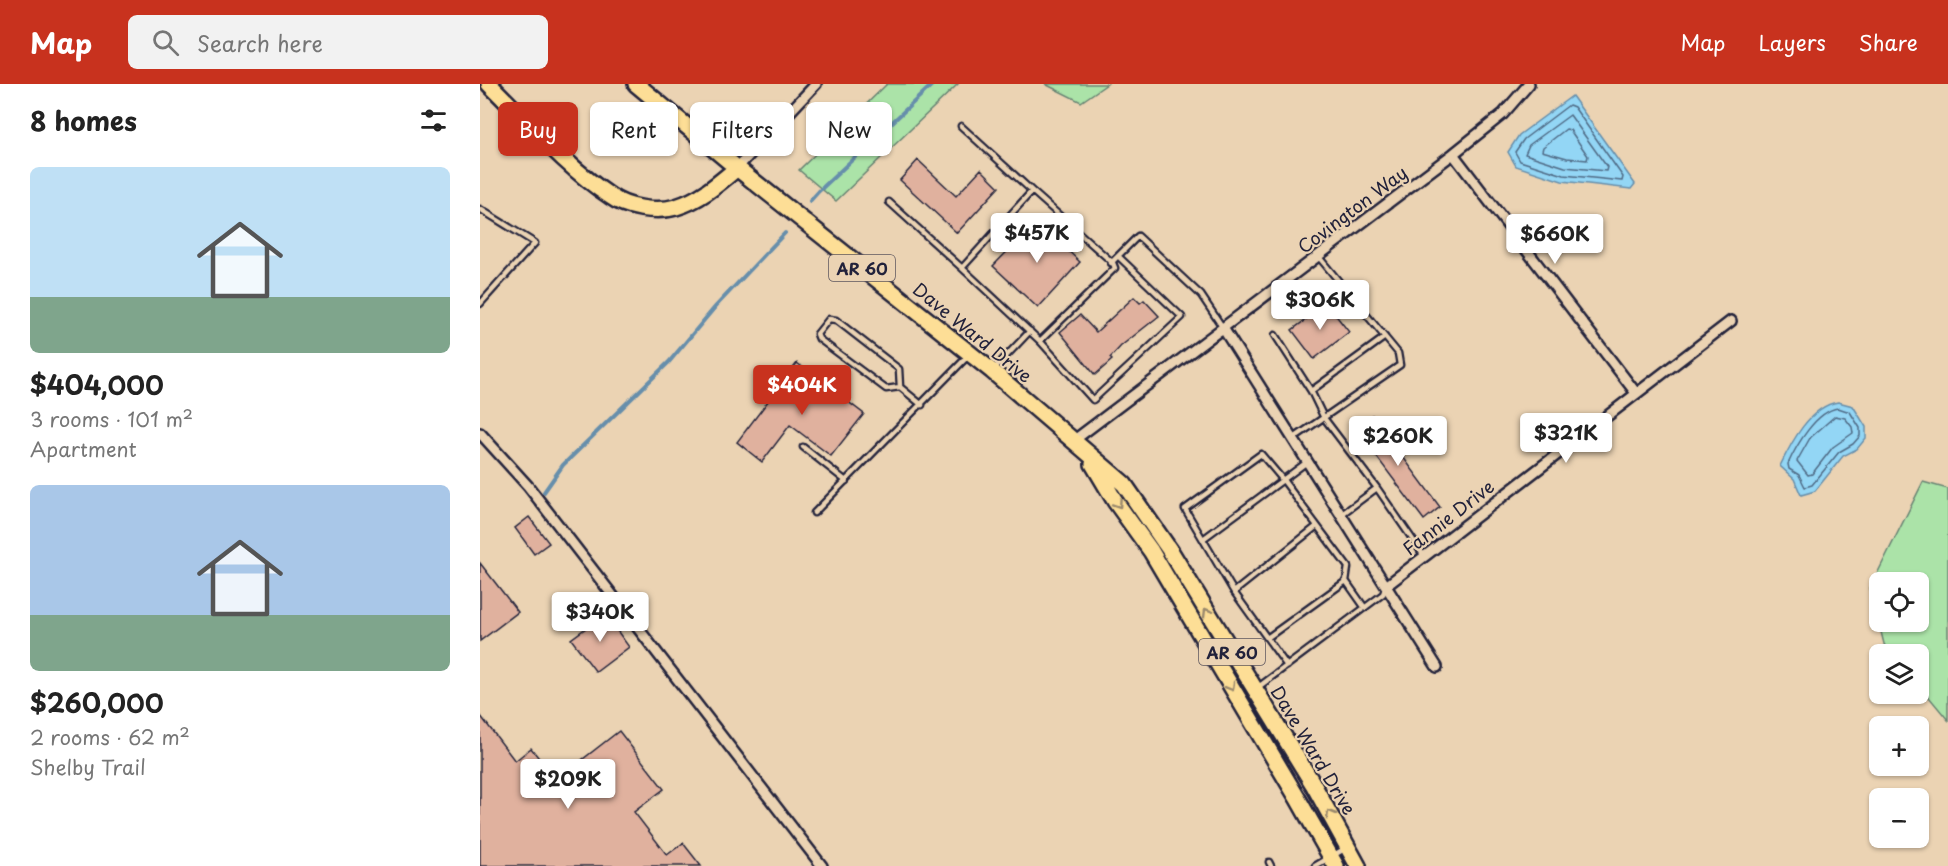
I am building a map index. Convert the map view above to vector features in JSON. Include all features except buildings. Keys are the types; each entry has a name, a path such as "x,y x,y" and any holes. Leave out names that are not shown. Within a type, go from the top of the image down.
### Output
{"main road":[{"path":"489,84 575,167 611,198 646,210 674,208 702,196 737,168"},
{"name":"Dave Ward Drive","path":"636,84 737,168 992,371 1124,484 1171,552 1349,847 1358,866"},
{"name":"Dave Ward Drive","path":"1087,454 1115,501 1151,551 1333,861"}],"street":[{"path":"737,168 816,84"},
{"name":"Covington Way","path":"1073,441 1453,154 1503,114 1529,84"},
{"path":"1453,154 1636,393"},
{"name":"Fannie Drive","path":"1386,586 1731,321"},
{"path":"1224,328 1437,667"},
{"path":"480,433 528,486 822,866"}],"lane":[{"path":"960,126 1115,268 1040,341"},
{"path":"962,268 1032,191"},
{"path":"889,202 1030,331 1093,400 1182,316 1118,256"},
{"path":"480,209 535,243 480,304"},
{"path":"1112,263 1138,236 1201,295 1224,328"},
{"path":"1294,438 1400,365 1398,353 1318,255"},
{"path":"900,387 899,369 836,320 829,319 817,334 819,339 886,389 900,387 922,405"},
{"path":"992,371 1030,331"},
{"path":"1275,335 1311,391 1324,418 1377,488 1424,556"},
{"path":"1311,391 1385,337"},
{"path":"814,513 922,405 969,354"},
{"path":"803,447 846,481"},
{"path":"1287,666 1234,592 1185,509 1262,454 1348,567 1346,581 1365,608"},
{"path":"1203,539 1308,461"},
{"path":"1342,514 1377,488"},
{"path":"1234,592 1317,526"},
{"path":"1267,638 1346,581"},
{"path":"1255,690 1383,594 1386,586"},
{"path":"1315,866 1333,861 1349,847"}],"green space":[{"path":"887,84 958,84 892,147 892,102 869,102"},
{"path":"1045,84 1107,84 1081,102"},
{"path":"813,156 883,156 836,201 799,170"},
{"path":"1923,482 1948,489 1948,720 1929,697 1929,644 1884,644 1881,632 1929,632 1929,572 1878,572"}],"water":[{"path":"1572,96 1635,184 1631,189 1562,181 1516,166 1508,152 1519,135"},
{"path":"1838,402 1853,406 1866,427 1866,438 1857,449 1843,456 1815,491 1801,495 1794,479 1780,466 1796,437 1810,418 1819,410"}],"waterway":[{"path":"810,201 933,84"},
{"path":"544,492 563,465 669,362 716,306 785,233"}]}
